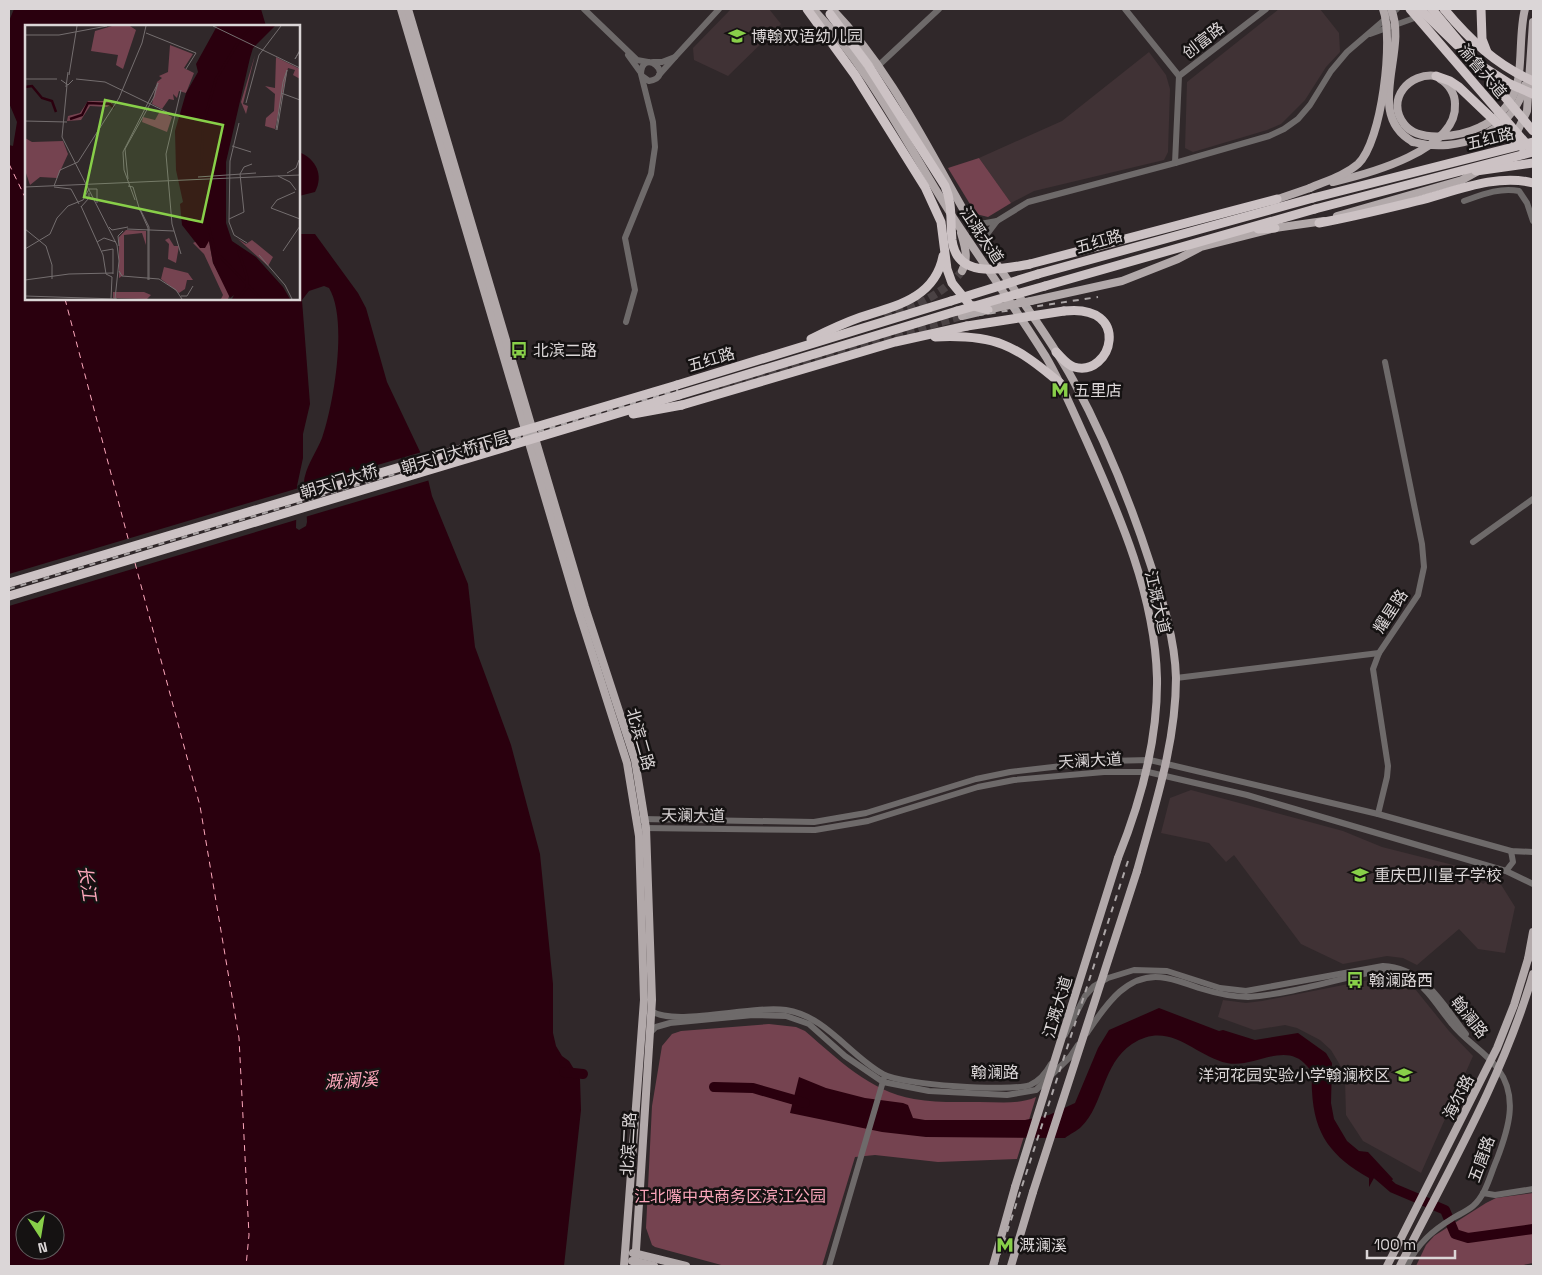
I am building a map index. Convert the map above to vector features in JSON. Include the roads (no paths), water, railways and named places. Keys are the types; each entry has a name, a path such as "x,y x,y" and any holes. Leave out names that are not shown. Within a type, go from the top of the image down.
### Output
{"highway":[{"path":"807,9 855,75 925,187 941,222 947,269 952,283 970,305 988,310"},
{"name":"渝鲁大道","path":"1410,9 1533,153"},
{"path":"1420,9 1445,36 1493,74 1533,94"},
{"name":"渝鲁大道","path":"1432,9 1532,129"},
{"path":"1444,9 1479,48 1502,65 1533,81"},
{"path":"1481,9 1480,22 1486,50 1498,71 1510,84"},
{"path":"829,11 868,65 945,186 950,200 952,239 957,255 968,265 984,270 1030,264 1278,199"},
{"path":"1436,76 1450,81 1459,87 1533,158"},
{"name":"五红路","path":"676,383 1038,274 1229,220 1533,142"},
{"name":"五红路","path":"680,400 1045,286 1315,209 1460,176 1533,153"},
{"path":"1460,176 1533,163"},
{"path":"1319,223 1352,217 1492,182 1517,180 1533,183"},
{"path":"1182,224 1229,220"},
{"path":"1195,248 1238,231 1275,228"},
{"path":"786,351 860,317 905,303 922,293 930,285 940,268 944,241"},
{"path":"680,400 895,342 967,326 1064,311 1090,311 1100,316 1108,334 1109,345 1100,361 1085,368 1069,364 1056,352"},
{"path":"895,342 934,337 978,336 1015,348 1060,383"},
{"name":"朝天门大桥","path":"9,581 676,383"},
{"name":"朝天门大桥","path":"9,596 581,424 680,400"}],"main road":[{"name":"北滨二路","path":"401,9 578,609 627,763 637,819 642,828 651,1011 635,1260"},
{"name":"北滨二路","path":"408,9 585,607 636,760 646,819 642,828 644,1000 625,1259"},
{"name":"江溉大道","path":"813,9 860,69 959,226 1041,350 1060,383 1104,480 1128,543 1151,620 1157,678 1148,772 1118,858 1015,1187 993,1266"},
{"path":"1310,188 1359,163 1371,143 1380,105 1388,40 1386,18 1383,9"},
{"path":"1391,9 1396,34 1388,109 1396,129 1413,142 1440,146 1468,141 1492,131 1514,110 1523,96 1529,71"},
{"path":"1229,220 1278,199 1310,188 1385,167 1416,153 1444,133 1454,119 1455,102 1449,87 1436,76 1427,75 1410,81 1399,95 1397,103 1398,114 1404,125 1416,134 1426,135 1466,132 1481,127 1494,118 1513,95 1517,78 1521,23 1525,9"},
{"name":"江溉大道","path":"829,11 878,66 982,241 1072,378 1109,451 1143,540 1167,616 1176,678 1173,719 1164,774 1136,871 1011,1266"},
{"path":"960,314 988,310 1122,281 1178,259 1195,248 1275,228 1319,223 1366,206 1481,170 1497,158 1518,131 1527,111 1533,22"},
{"path":"959,226 967,254 962,271"},
{"name":"朝天门大桥下层","path":"9,600 680,400"},
{"name":"海尔路","path":"1387,1266 1497,1048 1514,1005 1528,959 1533,932"},
{"name":"海尔路","path":"1400,1266 1496,1074 1517,1027 1533,974"},
{"path":"625,1259 686,1266"},
{"path":"635,1260 654,1266"}],"street":[{"path":"584,9 637,60 662,62 675,58"},
{"path":"626,322 635,290 625,238 629,222 646,187 654,160 655,135 648,88 720,9"},
{"path":"878,66 939,9"},
{"path":"1125,9 1179,76"},
{"name":"创富路","path":"1175,164 1179,76 1266,9"},
{"path":"982,241 997,222 1028,202 1175,164 1269,136 1284,129 1298,119 1310,105 1331,71 1359,42 1397,9"},
{"path":"1359,42 1373,32 1420,16 1432,9"},
{"path":"620,43 641,75 650,107"},
{"path":"641,75 643,65 651,62"},
{"path":"651,62 658,66 657,77"},
{"path":"641,75 650,81 657,77"},
{"path":"1464,201 1483,194 1512,190 1519,191 1527,203 1533,221"},
{"path":"966,213 980,224 997,222"},
{"name":"耀星路","path":"1378,814 1388,766 1373,669 1379,653 1418,595 1424,567 1422,544 1385,362"},
{"path":"1473,542 1533,499"},
{"path":"1176,678 1379,653"},
{"name":"天澜大道","path":"637,819 814,822 866,813 976,779 1010,772 1105,761 1150,760 1166,762 1378,814 1511,852 1533,852"},
{"name":"天澜大道","path":"642,828 815,830 868,821 978,788 1014,780 1104,772 1148,772 1164,774 1247,795 1506,871 1533,884"},
{"path":"1506,871 1513,862 1511,852"},
{"name":"翰澜路","path":"651,1011 662,1017 670,1017 753,1009 788,1010 812,1018 821,1024 884,1078 930,1084 1015,1088 1032,1084 1048,1070 1085,996 1094,986 1108,978 1144,969 1167,971 1220,988 1246,991 1383,966 1403,968 1413,972 1427,985 1481,1052"},
{"name":"翰澜路","path":"649,1034 656,1027 670,1023 754,1015 786,1016 809,1024 845,1056 884,1078 929,1092 1016,1095 1036,1090 1070,1057 1108,1001 1117,992 1137,981 1155,977 1166,978 1219,994 1247,997 1372,972 1402,973 1423,988 1455,1028 1481,1052"},
{"name":"五唐路","path":"1407,1266 1423,1239 1439,1226 1471,1208 1483,1193 1509,1122 1511,1104 1508,1087 1498,1068 1481,1052"},
{"path":"829,1266 884,1078"},
{"path":"1483,1193 1495,1195 1533,1189"}],"water":[{"name":"长江","path":"14,9 261,9 266,25 25,25 25,300 300,300 300,234 315,234 358,293 366,308 387,382 423,458 432,496 468,584 475,647 511,745 540,854 553,984 553,1033 556,1046 562,1056 569,1061 580,1079 581,1110 564,1266 9,1266 9,145 13,146 17,122 9,103 9,21","holes":["324,286 329,288 335,302 338,320 338,340 331,404 322,438 305,476 304,491 307,522 306,526 299,530 296,528 297,486 303,458 303,434 310,404 302,300 309,291"]},
{"path":"300,152 310,159 317,168 319,180 315,192 300,196"},
{"path":"1159,1008 1219,1031 1223,1030 1255,1040 1298,1033 1326,1053 1332,1063 1331,1103 1334,1119 1347,1141 1359,1151 1368,1152 1393,1179 1387,1187 1374,1178 1369,1187 1369,1178 1345,1162 1327,1143 1321,1132 1314,1107 1311,1072 1298,1059 1289,1055 1279,1055 1237,1064 1227,1063 1170,1037 1158,1035 1146,1037 1122,1052 1109,1073 1089,1118 1065,1138 926,1137 882,1132 790,1113 799,1077 826,1088 865,1098 903,1103 908,1105 913,1118 925,1120 1025,1120 1049,1115 1075,1103 1098,1048 1109,1030"}],"waterway":[{"name":"溉澜溪","path":"564,1072 583,1074"},
{"name":"溉澜溪","path":"714,1087 753,1088 805,1103"},
{"name":"溉澜溪","path":"1378,1175 1393,1188 1445,1210 1455,1234 1468,1238 1533,1229"}],"tunnel":[{"path":"885,317 927,299 946,287 962,271"},
{"path":"711,390 962,316"}],"railway":[{"path":"966,317 1098,297"},
{"path":"9,589 678,390"},
{"path":"996,1266 1128,861"}],"place":[{"name":"博翰双语幼儿园","path":"737,36"},
{"name":"北滨二路","path":"519,350"},
{"name":"五里店","path":"1060,390"},
{"name":"重庆巴川量子学校","path":"1360,875"},
{"name":"翰澜路西","path":"1355,980"},
{"name":"洋河花园实验小学翰澜校区","path":"1404,1075"},
{"name":"溉澜溪","path":"1005,1245"}],"park label":[{"name":"江北嘴中央商务区滨江公园","path":"730,1196"}]}
